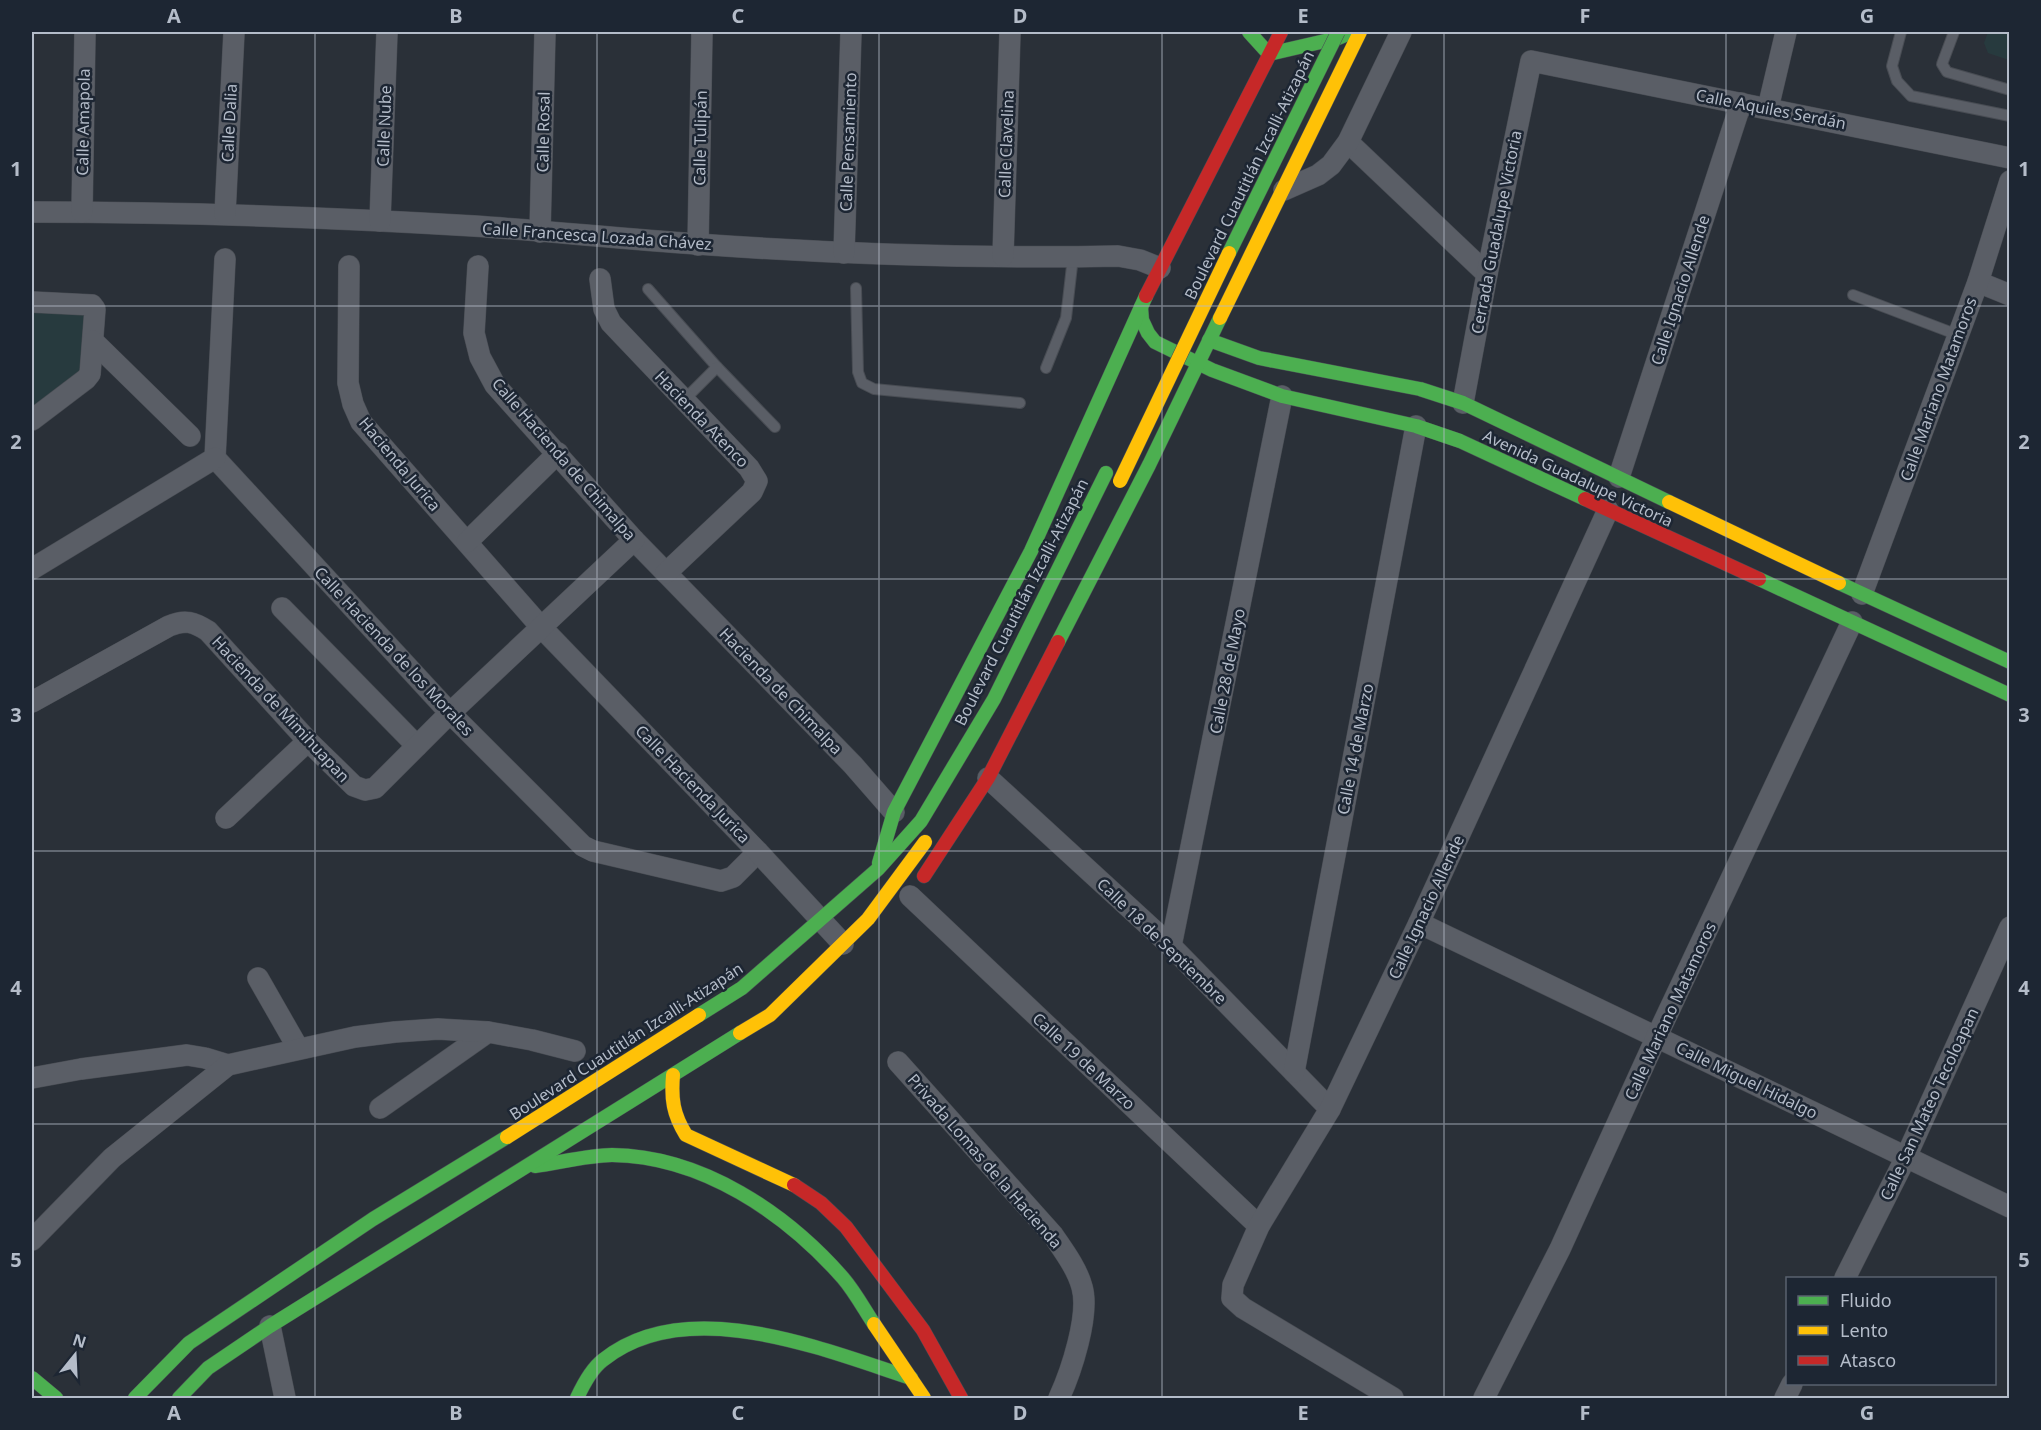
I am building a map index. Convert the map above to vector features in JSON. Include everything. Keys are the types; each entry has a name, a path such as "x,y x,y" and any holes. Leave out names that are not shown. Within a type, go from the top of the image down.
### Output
{"main road":[{"path":"1249,32 1269,54"},
{"path":"878,869 894,812 1031,551 1160,268 1281,32"},
{"name":"Boulevard Cuautitlán Izcalli-Atizapán","path":"1305,63 1320,32"},
{"name":"Boulevard Cuautitlán Izcalli-Atizapán","path":"1114,491 1240,227 1338,32"},
{"path":"1269,54 1338,38 1352,32"},
{"path":"868,919 910,896 988,778 1149,465 1360,32"},
{"name":"Avenida Guadalupe Victoria","path":"1141,308 1142,320 1155,342 1198,363 1282,396 1416,426 1460,441 2010,695"},
{"path":"1162,358 1172,337"},
{"name":"Avenida Guadalupe Victoria","path":"1209,340 1259,358 1420,389 1463,403 1862,594 2010,662"},
{"name":"Boulevard Cuautitlán Izcalli-Atizapán","path":"135,1398 189,1343 374,1219 742,988 878,869 921,821 994,699 1111,463"},
{"path":"179,1398 208,1368 270,1326 770,1015 868,919 934,829"},
{"path":"674,1075 670,1104 686,1135 794,1185 821,1203 846,1227 923,1330 961,1398"},
{"path":"523,1168 611,1155 670,1162 733,1189 775,1216 808,1242 845,1280 924,1398"},
{"path":"576,1398 601,1361 623,1347 675,1329 705,1327 746,1332 812,1346 911,1377"},
{"path":"32,1378 56,1398"}],"street":[{"name":"Calle Amapola","path":"82,212 85,32"},
{"name":"Calle Dalia","path":"225,214 234,32"},
{"name":"Calle Nube","path":"380,221 387,32"},
{"name":"Calle Rosal","path":"540,232 545,32"},
{"name":"Calle Tulipán","path":"698,244 702,32"},
{"name":"Calle Pensamiento","path":"844,253 851,32"},
{"name":"Calle Clavelina","path":"1003,256 1010,32"},
{"path":"1284,190 1318,175 1331,165 1348,142 1401,32"},
{"path":"1768,108 1786,32"},
{"name":"Calle Aquiles Serdán","path":"1531,61 2010,158"},
{"name":"Cerrada Guadalupe Victoria","path":"1463,403 1531,61"},
{"name":"Calle Ignacio Allende","path":"1619,477 1741,102"},
{"path":"1348,142 1487,274"},
{"name":"Calle Mariano Matamoros","path":"1862,594 1978,282 2010,181"},
{"name":"Calle Francesca Lozada Chávez","path":"32,212 225,214 380,221 844,253 1118,256 1140,260 1160,268"},
{"path":"32,569 215,458 225,259"},
{"name":"Hacienda Jurica","path":"349,266 348,384 353,404 362,422 541,627"},
{"name":"Calle Hacienda de Chimalpa","path":"478,266 474,333 480,357 495,385 666,573"},
{"name":"Hacienda Atenco","path":"600,279 604,309 611,323 749,468 757,481 752,492 666,573"},
{"path":"1978,282 2010,295"},
{"path":"32,302 92,305 95,309 90,374 86,380 32,420"},
{"path":"93,341 190,436"},
{"name":"Calle 28 de Mayo","path":"1171,946 1282,396"},
{"name":"Calle 14 de Marzo","path":"1294,1072 1416,426"},
{"path":"467,542 558,453"},
{"name":"Calle Hacienda de los Morales","path":"215,458 450,713 583,846 593,851 721,881 733,877 758,852"},
{"name":"Calle Ignacio Allende","path":"1393,1398 1243,1308 1232,1298 1233,1285 1258,1226 1330,1109 1419,923 1608,510"},
{"name":"Hacienda de Mimihuapan","path":"32,702 170,626 188,621 207,631 354,786 365,790 375,788 450,713 634,540"},
{"name":"Hacienda de Chimalpa","path":"666,573 853,765 894,812"},
{"path":"282,608 417,746"},
{"name":"Calle Mariano Matamoros","path":"1484,1398 1560,1249 1852,622"},
{"name":"Calle Hacienda Jurica","path":"541,627 821,918 843,944"},
{"path":"226,818 309,741"},
{"name":"Calle 18 de Septiembre","path":"988,778 1171,946 1330,1109"},
{"name":"Calle 19 de Marzo","path":"910,896 1258,1226"},
{"name":"Calle Miguel Hidalgo","path":"1419,923 2010,1207"},
{"name":"Calle San Mateo Tecoloapan","path":"1846,1277 1906,1157 2010,927"},
{"path":"258,978 298,1048"},
{"path":"32,1240 112,1158 228,1065 355,1037 438,1029 488,1032 575,1051"},
{"path":"380,1108 488,1032"},
{"path":"32,1078 187,1055 228,1065"},
{"name":"Privada Lomas de la Hacienda","path":"898,1062 1053,1234 1082,1287 1083,1314 1076,1350 1059,1398"},
{"path":"270,1326 285,1398"}],"lane":[{"path":"1901,32 1892,66 1897,81 1911,96 2010,116"},
{"path":"1954,32 1942,64 1947,72 2010,90"},
{"path":"1046,369 1066,318 1073,257"},
{"path":"856,288 858,372 862,382 874,389 1020,403"},
{"path":"648,289 717,367 775,427"},
{"path":"1853,295 1958,335"},
{"path":"684,400 717,367"}],"green space":[{"path":"1988,32 2009,32 2009,60 1988,53 1984,43"},
{"path":"32,302 92,305 90,374 32,420"}],"traffic: fast":[{"path":"1249,32 1269,54 1338,38 1352,32"},
{"path":"1229,253 1338,32"},
{"path":"879,863 894,812 1031,551 1146,296"},
{"path":"1141,307 1142,320 1155,342 1212,370 1282,396 1416,426 1460,441 1585,499"},
{"path":"1058,642 1149,465 1220,318"},
{"path":"1209,340 1259,358 1420,389 1463,403 1669,502"},
{"path":"699,1015 742,988 878,869 921,821 994,699 1106,473"},
{"path":"1759,579 2010,695"},
{"path":"1839,583 2010,662"},
{"path":"179,1398 208,1368 270,1326 740,1033"},
{"path":"135,1398 189,1343 373,1219 507,1137"},
{"path":"535,1166 612,1155 645,1158 710,1177 740,1192 796,1232 843,1278 874,1324"},
{"path":"577,1398 591,1373 603,1360 636,1340 674,1330 713,1329 755,1333 796,1342 911,1378"},
{"path":"32,1378 56,1398"}],"traffic: slow":[{"path":"1220,318 1360,32"},
{"path":"1120,481 1229,253"},
{"path":"1669,502 1839,583"},
{"path":"740,1033 770,1015 868,919 925,842"},
{"path":"507,1137 699,1015"},
{"path":"673,1075 674,1106 686,1135 794,1185"},
{"path":"874,1324 924,1398"}],"traffic: jam":[{"path":"1146,296 1281,32"},
{"path":"1585,499 1759,579"},
{"path":"924,876 988,778 1058,642"},
{"path":"794,1185 821,1203 846,1227 923,1330 961,1398"}]}
